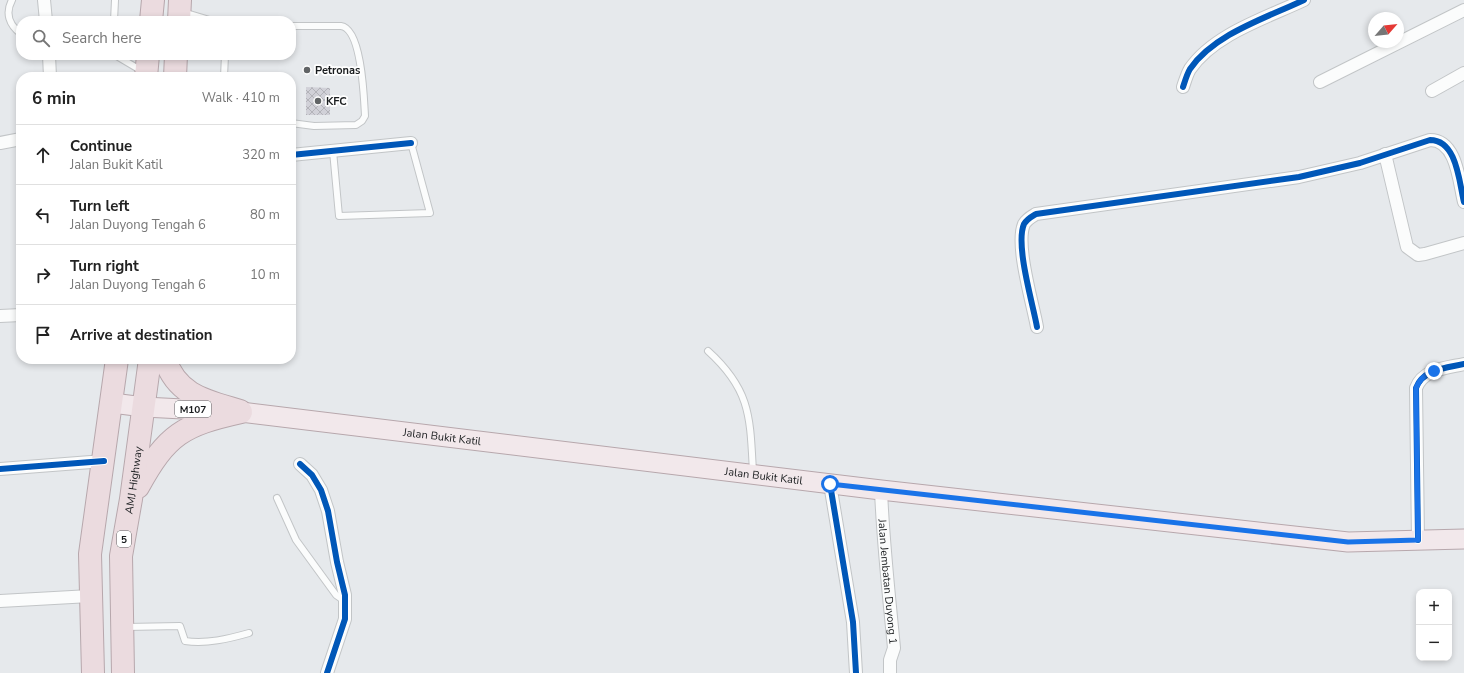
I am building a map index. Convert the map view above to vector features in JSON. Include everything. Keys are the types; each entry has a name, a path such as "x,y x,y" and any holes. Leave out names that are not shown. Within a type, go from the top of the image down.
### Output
{"highway":[{"path":"151,16 153,0"},
{"path":"175,72 176,60"},
{"path":"93,673 90,554 116,364"},
{"name":"AMJ Highway","path":"123,673 121,556 131,499 149,364"},
{"path":"167,364 178,384 194,396 241,412"},
{"path":"131,499 153,460 163,447 176,436 192,426 212,418 241,412"}],"main road":[{"name":"Jalan Bukit Katil","path":"112,403 144,407 241,412 880,490 1348,542 1464,539"}],"street":[{"path":"44,0 46,16"},
{"path":"1183,87 1189,71 1199,58 1212,46 1226,37 1304,0"},
{"path":"1320,82 1464,10"},
{"path":"49,60 50,72"},
{"path":"1432,91 1464,73"},
{"path":"1037,327 1021,244 1025,223 1028,218 1036,214 1299,177 1330,171 1430,140 1437,140 1444,143 1450,151 1464,202"},
{"path":"0,143 16,141"},
{"path":"296,155 411,143"},
{"path":"1385,154 1407,247 1418,255 1464,243"},
{"path":"0,316 16,315"},
{"path":"1418,540 1416,388 1419,380 1426,374 1464,364"},
{"path":"0,469 104,461"},
{"path":"300,464 312,475 321,490 328,511 332,538 346,602 344,619 327,673"},
{"path":"830,484 853,622 856,673"},
{"name":"Jalan Jembatan Duyong 1","path":"880,490 894,648 890,660 890,673"},
{"path":"0,601 90,596"}],"lane":[{"path":"12,0 8,11 8,18 16,29"},
{"path":"114,16 115,0"},
{"path":"180,11 196,16"},
{"path":"296,26 341,26 348,29 354,39 359,58 365,116 362,121 356,125 314,126 296,124"},
{"path":"126,60 147,69"},
{"path":"224,72 225,60"},
{"path":"333,151 339,216 430,212 411,143"},
{"path":"708,351 733,377 741,392 751,428 753,474"},
{"path":"277,498 296,540 336,595 346,602"},
{"path":"122,627 180,626 185,641 192,642 223,641 249,633"}],"building":[{"name":"KFC","path":"306,87 330,88 330,115 306,115"}],"cycle path":[{"path":"1183,87 1190,69 1200,57 1213,46 1242,28 1304,0"},
{"path":"1037,327 1023,260 1022,246 1024,224 1028,219 1036,214 1299,177 1360,163 1430,140 1439,142 1446,147 1451,154 1458,174 1464,202"},
{"path":"296,154 411,143"},
{"path":"1418,540 1416,388 1419,382 1430,373 1443,368 1464,364"},
{"path":"0,469 104,461"},
{"path":"300,464 312,475 321,490 328,511 337,562 345,595 345,619 327,673"},
{"path":"830,484 853,622 856,673"}],"place":[{"name":"Petronas","path":"307,70"},
{"name":"KFC","path":"318,101"}],"route":[{"path":"830,484 1348,542 1418,540 1416,388 1419,380 1426,374 1434,371"}]}
